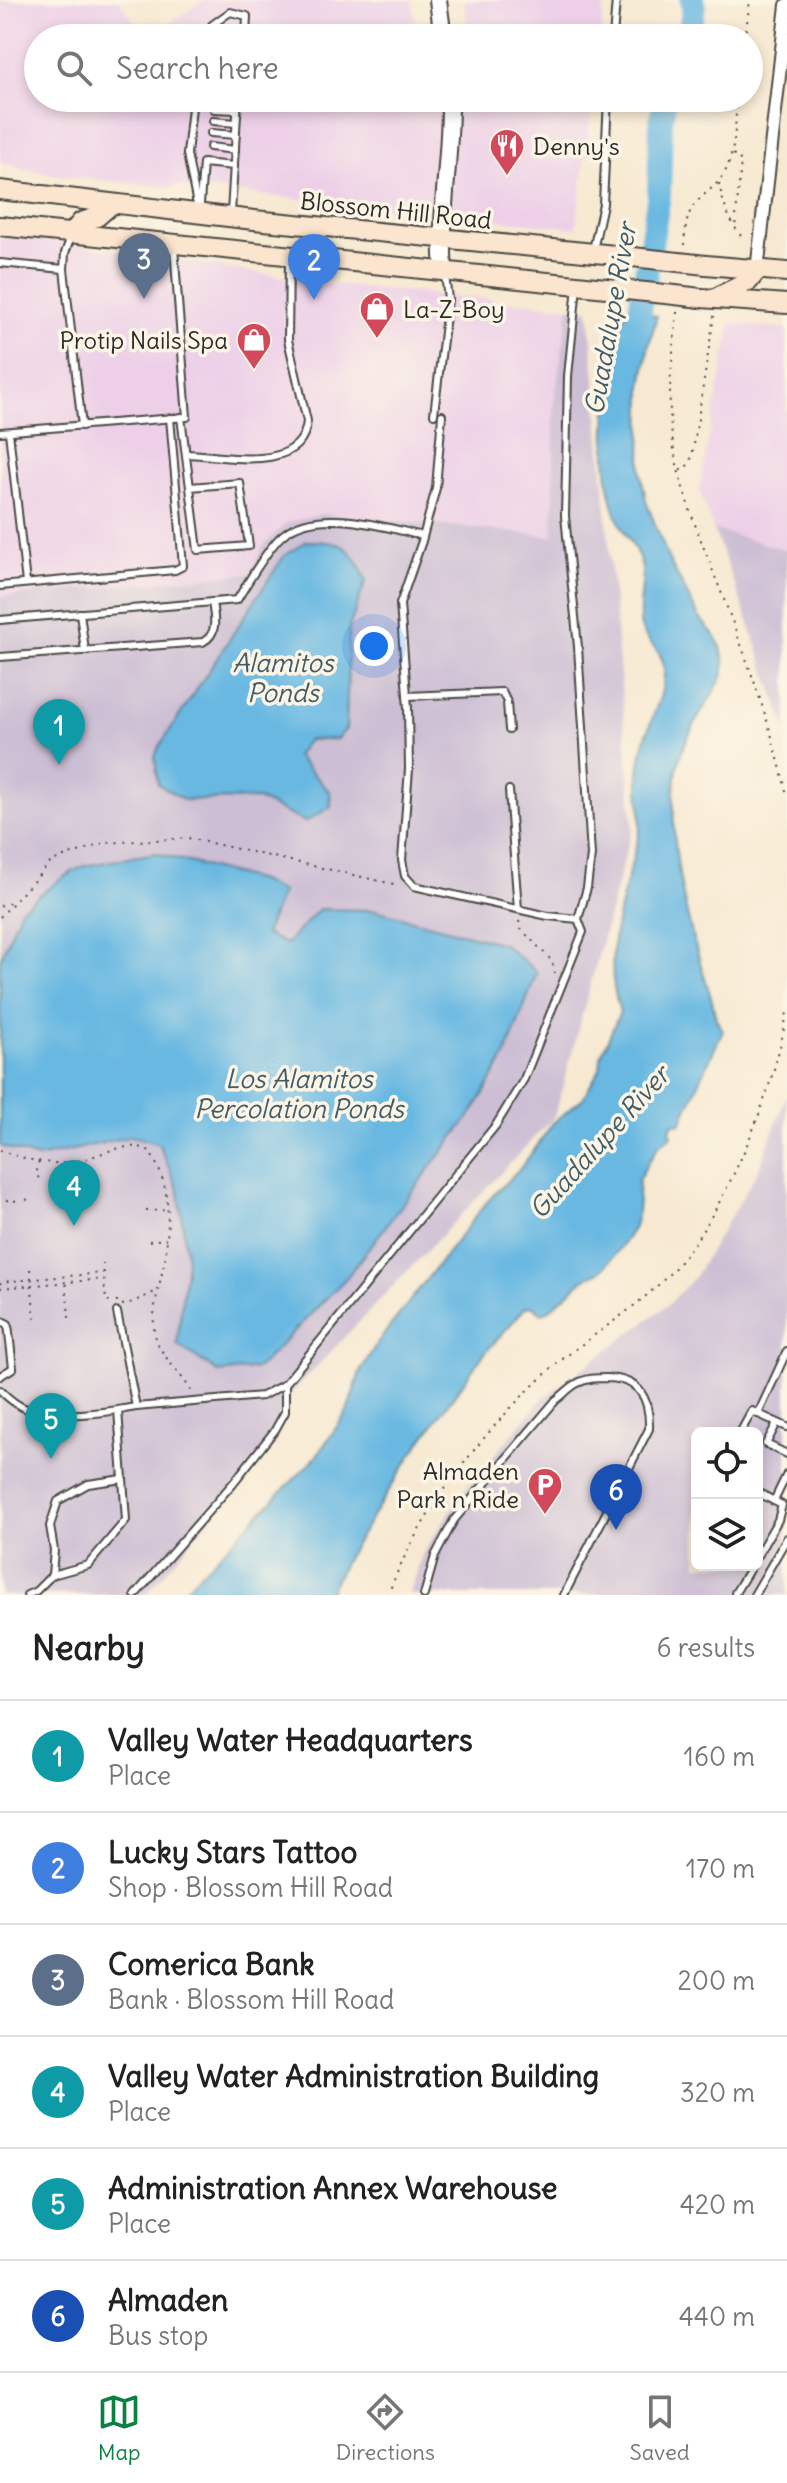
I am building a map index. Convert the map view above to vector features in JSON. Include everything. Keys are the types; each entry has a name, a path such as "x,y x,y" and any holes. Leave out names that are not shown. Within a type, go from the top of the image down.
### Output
{"main road":[{"name":"Blossom Hill Road","path":"0,190 199,214 787,272"},
{"path":"72,233 81,222 97,217 112,204"},
{"path":"0,226 787,304"},
{"path":"708,298 749,281 757,271"}],"street":[{"path":"438,0 441,24"},
{"path":"757,271 787,5"},
{"path":"444,271 441,239 450,112"}],"lane":[{"path":"614,24 616,0"},
{"path":"213,24 230,12 247,16 247,24"},
{"path":"194,112 188,160 199,214"},
{"path":"231,217 236,112"},
{"path":"598,254 607,112"},
{"path":"213,121 236,123"},
{"path":"211,133 236,135"},
{"path":"210,147 235,150"},
{"path":"188,160 234,166"},
{"path":"199,214 203,163"},
{"path":"72,233 65,253 64,269 82,426"},
{"path":"0,432 187,417 174,243"},
{"path":"187,454 254,459 274,457 295,445 306,432 307,421 288,340 289,255"},
{"path":"0,263 64,269"},
{"path":"434,414 448,299 444,271"},
{"path":"0,1392 24,1408 62,1414 262,1396 285,1384 496,1125 524,1079 583,932 578,919 587,888 591,855 578,647 565,516 568,376 578,285"},
{"path":"442,415 436,488 400,604 409,769 402,860 405,876 414,886 578,919"},
{"path":"181,417 198,550 249,546 240,483 190,487"},
{"path":"0,586 175,570 183,566 170,418"},
{"path":"9,432 26,583"},
{"path":"0,620 237,600 283,534 309,521 363,521 423,536"},
{"path":"0,657 203,642 211,638 214,630 212,602"},
{"path":"80,613 85,651"},
{"path":"407,696 502,692 507,702 509,730"},
{"path":"509,790 518,909"},
{"path":"117,1312 136,1407"},
{"path":"0,1320 8,1324 13,1368 0,1376"},
{"path":"758,1414 787,1351"},
{"path":"424,1595 435,1556 454,1520 556,1400 577,1384 594,1378 615,1378 633,1384 644,1395 650,1410 649,1429 564,1595"},
{"path":"135,1595 275,1430 285,1412 285,1384"},
{"path":"27,1595 36,1591 52,1575 88,1565 126,1520 118,1410"},
{"path":"743,1427 752,1411 787,1427"},
{"path":"777,1423 766,1444 787,1454"},
{"path":"774,1501 787,1474"},
{"path":"52,1575 54,1550 50,1526 58,1501 88,1484 123,1479"},
{"path":"763,1495 782,1505 778,1520 763,1546"},
{"path":"754,1595 787,1538"},
{"path":"735,1593 748,1571"}],"path":[{"path":"747,24 750,0"},
{"path":"683,252 694,204 719,182 726,169 735,112"},
{"path":"731,153 741,162 735,228"},
{"path":"719,182 725,211 744,240"},
{"path":"679,471 686,468 692,457 714,320 708,298"},
{"path":"678,311 670,404 679,471 697,534 767,721 787,795"},
{"path":"0,917 52,861 104,843 188,838 394,885 411,882"},
{"path":"0,906 16,900"},
{"path":"518,909 520,928 552,961 560,990"},
{"path":"388,1595 419,1528 445,1489 501,1421 538,1381 646,1295 684,1257 719,1202 744,1150 773,1072 787,1012"},
{"path":"0,1150 39,1161 72,1162 125,1147 147,1149 162,1174 167,1210 167,1239 154,1328 159,1348 187,1384 195,1401"},
{"path":"39,1161 36,1175 39,1178"},
{"path":"156,1176 162,1174"},
{"path":"6,1200 18,1201"},
{"path":"146,1211 167,1210"},
{"path":"149,1241 167,1239"},
{"path":"103,1263 106,1301 119,1300 120,1305 158,1290"},
{"path":"30,1269 35,1321"},
{"path":"0,1286 1,1282 103,1273"},
{"path":"0,1286 104,1279"},
{"path":"65,1283 69,1318"}],"shaded area":[{"path":"0,0 119,0 136,24 24,24 24,112 591,112 576,228 171,188 48,174 0,163"},
{"path":"204,0 412,0 416,24 168,24"},
{"path":"464,0 585,0 604,4 602,24 467,24"},
{"path":"0,233 329,284 569,307 554,402 553,536 323,514 264,545 250,573 0,597"},
{"path":"569,307 589,310 633,826 555,1116 281,1404 278,1438 146,1595 0,1595 0,597 250,573 264,545 286,523 323,514 553,536 554,402"},
{"path":"731,324 787,328 787,550 713,529 699,489"},
{"path":"713,529 787,550 787,730 736,588"},
{"path":"787,1095 787,1595 409,1595 423,1553 461,1495 542,1399 670,1303 695,1276 759,1169"}],"water":[{"path":"624,313 657,316 642,386 641,473 646,501 669,560 699,617 721,647 725,664 722,677 682,750 674,803 677,859 688,917 716,1019 723,1030 681,1123 672,1124 672,1135 659,1145 639,1178 637,1216 633,1229 621,1247 601,1271 584,1279 548,1311 542,1313 533,1306 526,1307 484,1354 412,1454 347,1557 328,1595 179,1595 315,1458 347,1412 360,1372 377,1343 486,1203 523,1165 553,1123 583,1098 600,1069 601,1056 620,1012 614,989 613,944 639,834 642,755 662,692 664,674 661,658 641,627 642,568 617,517 607,469 609,388"},
{"name":"Alamitos Ponds","path":"307,541 345,548 356,559 366,580 349,628 346,729 337,739 308,740 296,756 330,792 331,807 305,822 257,799 184,800 158,784 155,756 159,747 284,556"},
{"name":"Los Alamitos Percolation Ponds","path":"155,853 260,881 282,892 265,934 286,944 319,909 375,910 503,944 537,972 505,1057 473,1112 346,1278 258,1368 219,1373 177,1344 187,1260 179,1192 159,1144 132,1136 38,1158 0,1146 0,960 21,909 65,876 84,866"}],"waterway":[{"name":"Guadalupe River","path":"691,24 692,0"},
{"name":"Guadalupe River","path":"634,347 659,195 663,112"}],"place":[{"name":"Denny's","path":"507,177"},
{"name":"Comerica Bank","path":"144,299"},
{"name":"Lucky Stars Tattoo","path":"314,300"},
{"name":"La-Z-Boy","path":"377,340"},
{"name":"Protip Nails Spa","path":"254,371"},
{"name":"Valley Water Headquarters","path":"59,765"},
{"name":"Valley Water Administration Building","path":"74,1226"},
{"name":"Administration Annex Warehouse","path":"51,1459"},
{"name":"Almaden Park n Ride","path":"545,1516"},
{"name":"Almaden","path":"616,1530"}]}
